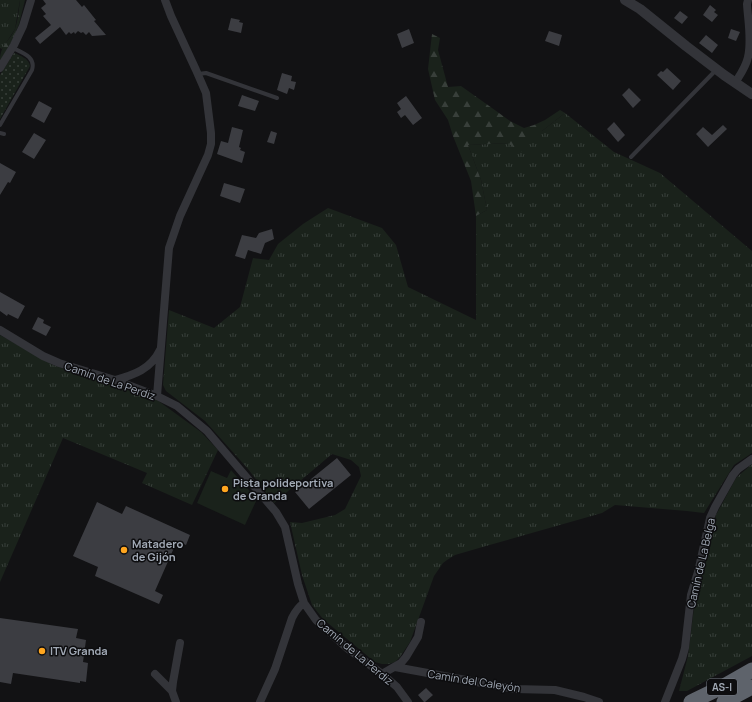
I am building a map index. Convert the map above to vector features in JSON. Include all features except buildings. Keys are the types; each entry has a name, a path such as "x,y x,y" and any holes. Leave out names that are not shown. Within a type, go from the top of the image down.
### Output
{"highway":[{"name":"AS-I","path":"691,702 752,670"},
{"name":"AS-I","path":"724,702 752,687"}],"street":[{"path":"0,68 13,48 23,26 31,0"},
{"path":"157,396 169,248 180,216 208,155 211,144 206,93 165,0"},
{"path":"625,0 640,9 717,70 752,94"},
{"path":"735,83 744,69 748,58 750,41 748,0"},
{"name":"Camín de La Perdiz","path":"0,330 43,356 59,363 116,380 157,396 177,406 207,431 276,512 285,527 298,584 304,603 316,620 347,648 397,687 408,702"},
{"path":"116,380 132,376 144,370 152,362 161,345"},
{"name":"Camín de La Belga","path":"665,702 685,648 691,595 698,572 710,518 733,475 738,469 752,459"},
{"path":"260,702 275,669 294,613 304,603"},
{"path":"382,674 401,663 418,637 421,622"},
{"path":"172,691 180,643"},
{"name":"Camín del Caleyón","path":"395,667 515,689 555,690 599,702"},
{"path":"155,674 172,691 176,702"}],"lane":[{"path":"0,125 33,66 32,60 28,56 13,48"},
{"path":"631,157 717,70"},
{"path":"198,74 206,73 277,98"}],"green space":[{"path":"0,0 20,0 15,29 2,49 0,48"},
{"path":"20,0 25,0 19,24 12,41 0,61 3,47 15,29"},
{"path":"432,34 440,38 438,50 448,87 461,86 510,121 524,128 545,120 560,110 565,113 542,131 520,153 508,143 468,145 481,180 487,210 476,216 471,181 448,120 435,100 428,69"},
{"path":"14,53 26,59 30,66 0,119 0,75"},
{"path":"565,113 614,152 660,173 752,251 752,453 734,465 704,513 615,505 602,513 455,555 443,563 434,576 410,642 400,657 395,662 389,664 375,662 323,619 312,605 302,575 290,522 302,523 335,515 345,509 361,476 359,467 351,460 332,454 274,503 248,469 205,421 166,391 163,385 169,310 214,328 240,307 253,258 269,260 278,244 303,224 328,208 382,228 396,245 408,287 476,320 476,216 487,210 481,180 468,145 509,143 542,131"},
{"path":"0,335 53,365 157,400 201,432 218,450 192,505 142,483 147,473 63,438 0,582"},
{"path":"752,464 752,656 687,691 679,691 688,656 695,600 709,552 716,515 736,478"},
{"name":"Pista polideportiva de Granda","path":"231,470 257,499 245,525 197,503 211,471 227,478"}],"place":[{"name":"Pista polideportiva de Granda","path":"225,489"},
{"name":"Matadero de Gijón","path":"124,550"},
{"name":"ITV Granda","path":"42,651"}]}
